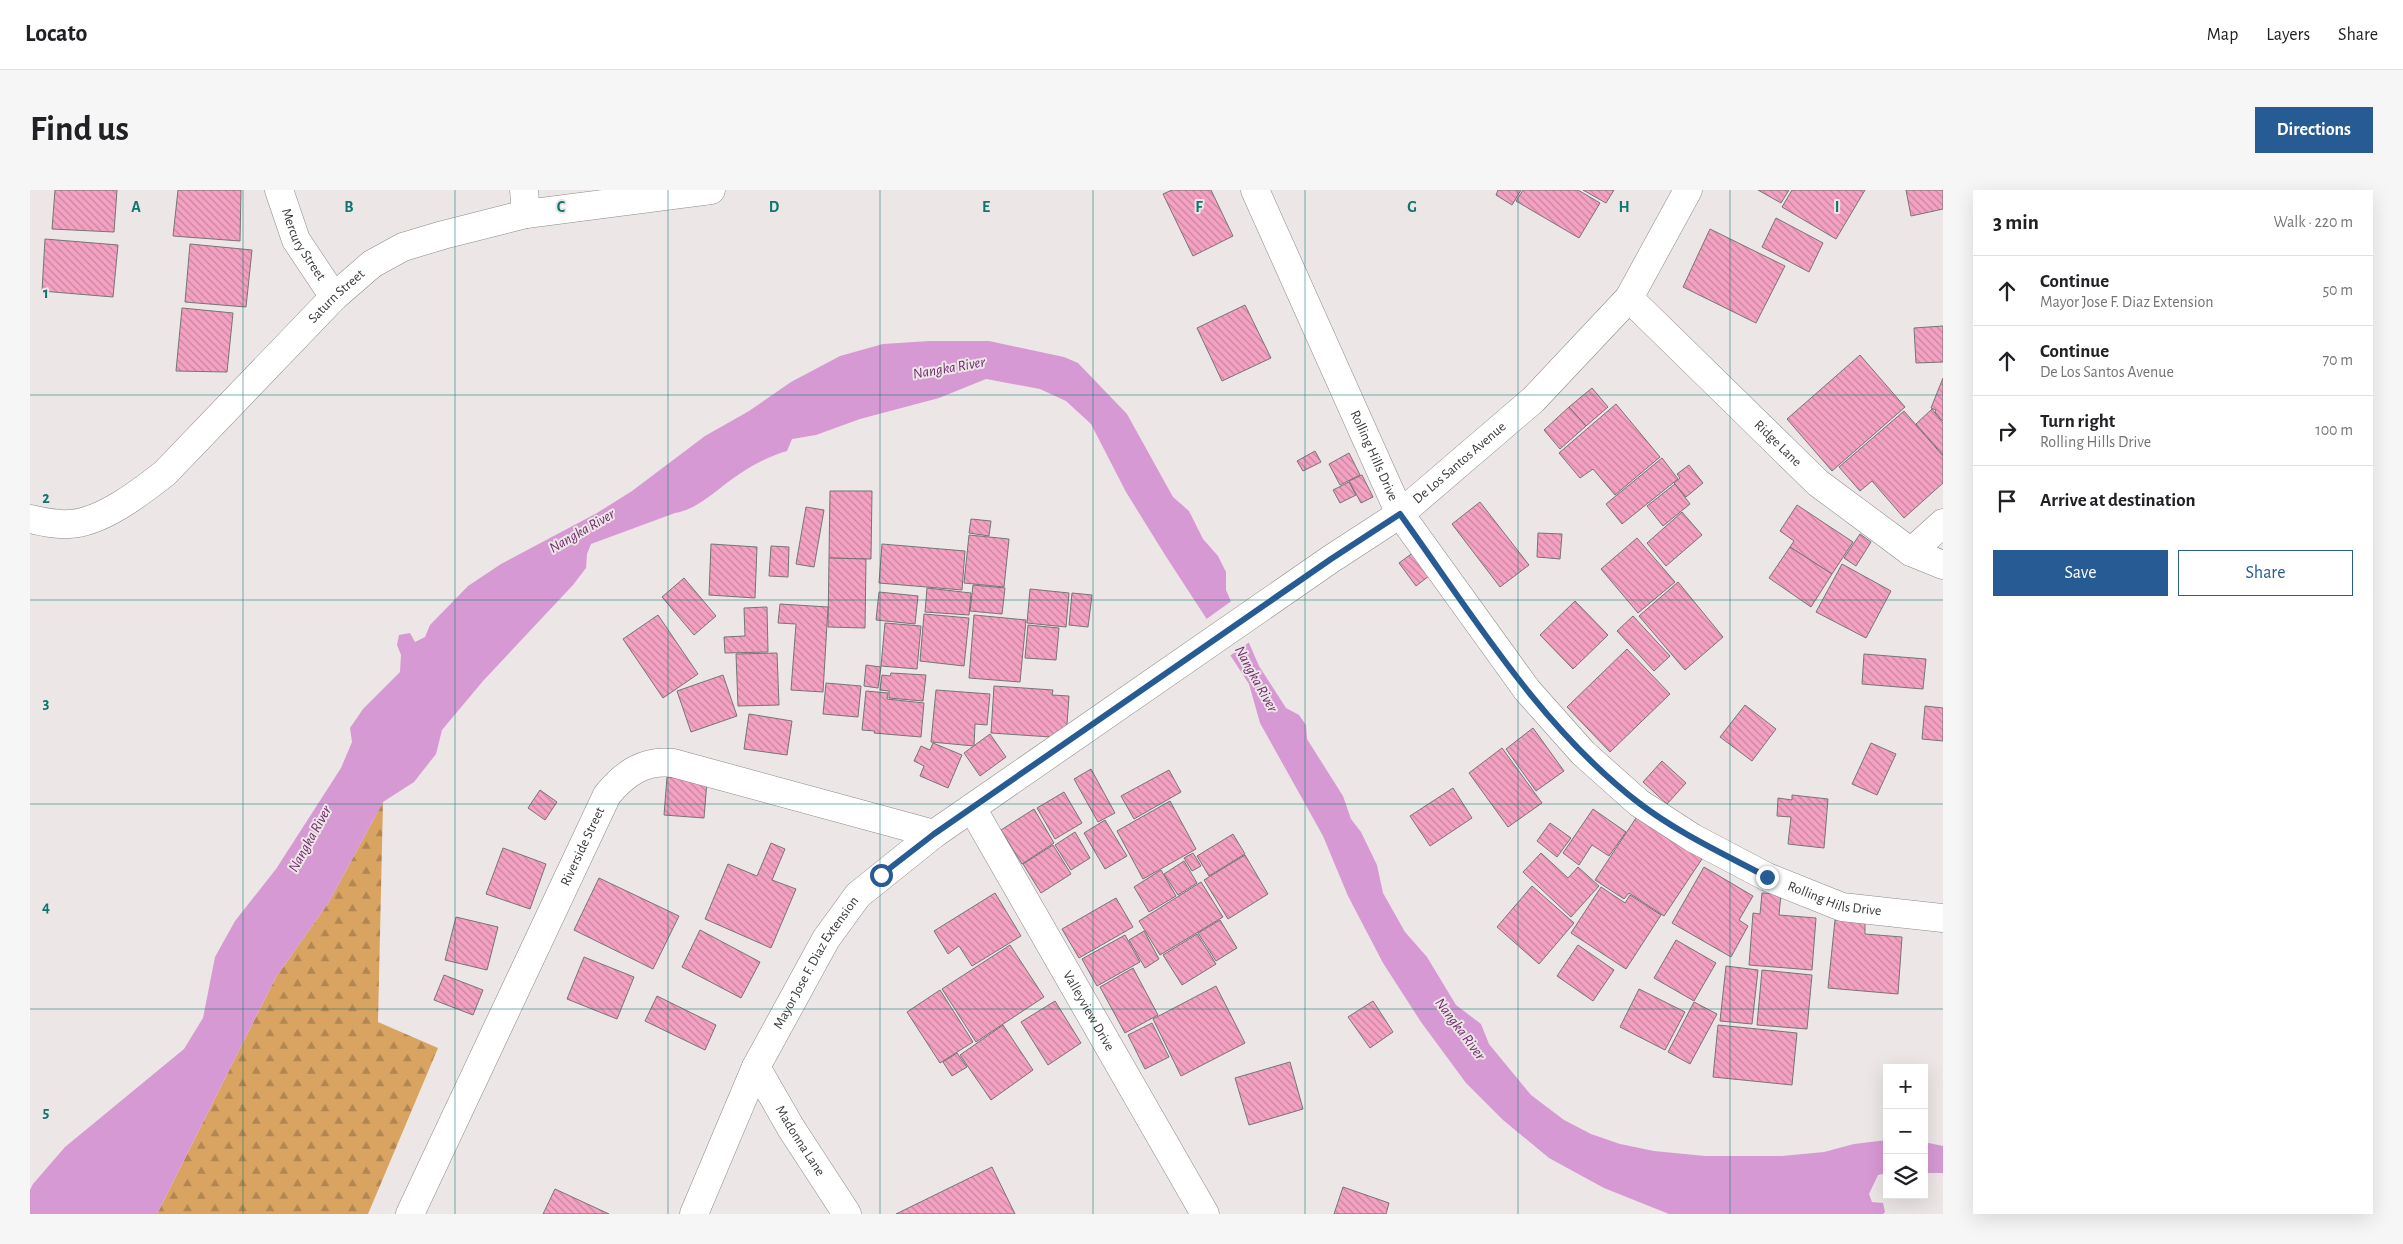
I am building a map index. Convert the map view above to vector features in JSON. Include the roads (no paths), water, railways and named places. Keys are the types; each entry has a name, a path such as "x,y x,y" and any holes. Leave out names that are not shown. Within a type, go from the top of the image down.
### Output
{"street":[{"name":"Mercury Street","path":"279,190 296,240 334,297"},
{"name":"Saturn Street","path":"30,519 70,524 104,514 136,496 165,473 334,297 372,264 403,247 443,234 525,202 711,190"},
{"name":"Rolling Hills Drive","path":"1255,190 1400,514 1527,690 1583,753 1639,803 1693,838 1767,877 1842,907 1943,918"},
{"name":"De Los Santos Avenue","path":"1093,724 1331,559 1400,514 1533,400 1629,298 1670,227 1688,190"},
{"name":"Ridge Lane","path":"1629,298 1818,483 1911,552 1943,565"},
{"path":"1911,552 1943,524"},
{"name":"Mayor Jose F. Diaz Extension","path":"694,1214 756,1067 826,939 858,895 934,834 1093,724"},
{"name":"Riverside Street","path":"410,1214 607,795 627,774 642,765 653,762 673,763 934,834"},
{"name":"Valleyview Drive","path":"972,808 1205,1214"},
{"name":"Madonna Lane","path":"756,1067 791,1128 847,1214"}],"water":[{"name":"Nangka River","path":"929,341 989,341 1064,357 1078,363 1127,414 1173,497 1189,511 1203,539 1218,556 1226,572 1226,590 1259,666 1286,708 1299,715 1306,725 1307,739 1343,796 1351,819 1361,832 1377,865 1383,893 1405,932 1427,957 1456,1005 1481,1024 1489,1044 1531,1095 1564,1120 1591,1134 1620,1144 1654,1151 1705,1156 1782,1156 1824,1152 1854,1144 1883,1140 1883,1174 1878,1175 1869,1194 1872,1202 1883,1203 1885,1212 1883,1214 1669,1214 1604,1188 1549,1158 1503,1120 1466,1083 1421,1022 1383,963 1348,896 1323,836 1260,723 1249,684 1126,492 1091,424 1066,401 1040,389 986,379 939,398 860,419 816,435 792,439 787,451 752,466 693,507 591,544 587,554 586,568 573,585 483,681 442,730 436,754 414,782 383,802 329,902 276,977 157,1214 30,1214 30,1190 33,1184 65,1147 184,1049 203,1018 215,957 235,921 276,869 341,768 352,742 350,728 363,709 400,672 401,655 397,645 399,635 410,633 415,642 425,637 430,625 468,586 501,564 597,513 632,491 705,436 749,411 791,382 840,356 883,344"},
{"path":"1928,1143 1943,1146 1943,1173 1928,1173"}]}
